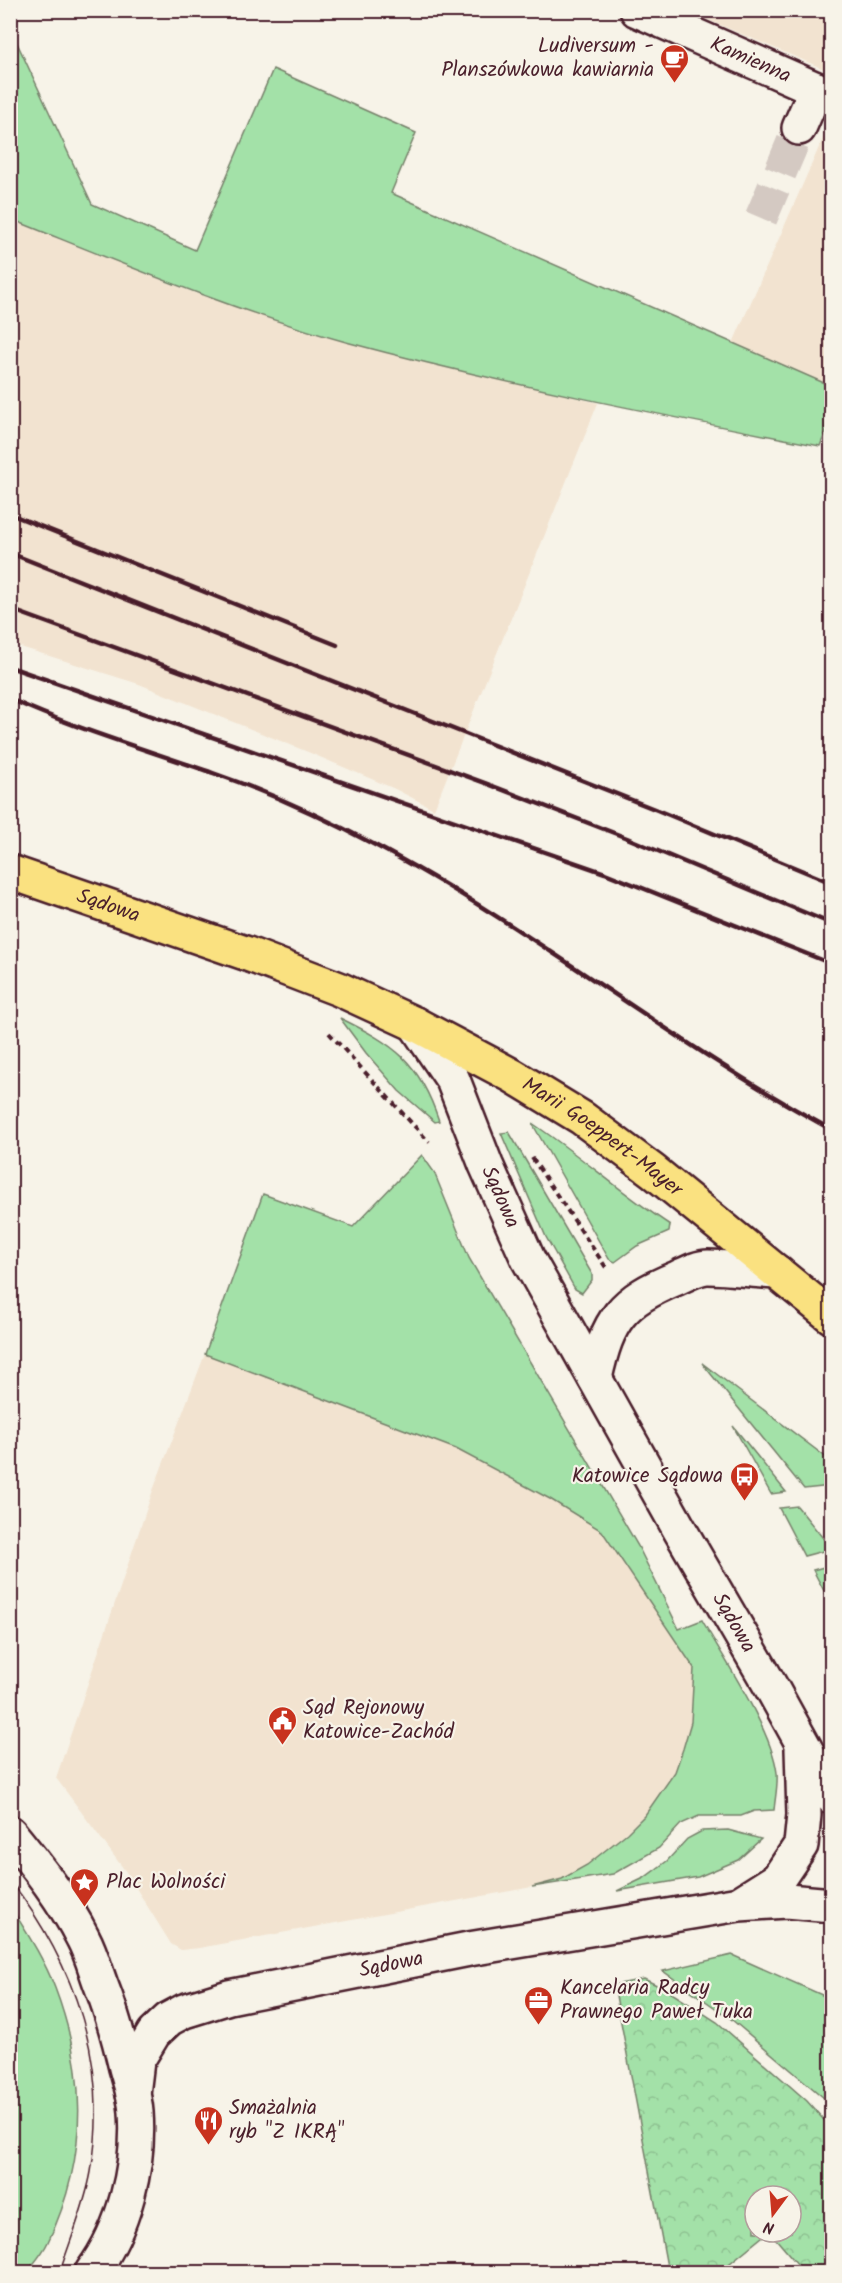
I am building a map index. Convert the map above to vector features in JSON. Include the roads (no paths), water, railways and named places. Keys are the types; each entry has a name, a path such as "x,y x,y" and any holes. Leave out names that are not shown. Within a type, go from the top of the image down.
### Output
{"main road":[{"name":"Sądowa","path":"10,872 245,953 339,989 415,1024"},
{"name":"Marii Goeppert-Mayer","path":"415,1024 513,1076 582,1118 653,1171 831,1317"}],"street":[{"name":"Kamienna","path":"637,10 824,92"},
{"path":"800,128 824,92"},
{"name":"Sądowa","path":"415,1024 453,1080 486,1165 528,1259 831,1797"},
{"path":"595,1378 602,1347 615,1320 636,1298 705,1267 777,1272"},
{"name":"Sądowa","path":"739,1904 778,1879 801,1845 804,1815 802,1743"},
{"path":"10,1833 46,1878 83,1938 114,2017 133,2094 136,2112 136,2149 131,2182 118,2224 100,2262 92,2272"},
{"name":"Sądowa","path":"133,2094 137,2061 154,2033 169,2019 184,2011 229,1997 469,1949 739,1904 787,1901 831,1905"}],"tunnel":[{"path":"761,218 799,128"}],"tram line":[{"path":"10,1880 53,1946 69,1981 82,2017 91,2055 96,2093 96,2132 91,2172 60,2272"}],"railway":[{"path":"10,514 337,645"},
{"path":"10,553 657,810 832,883"},
{"path":"10,609 485,783 627,838 832,924"},
{"path":"10,667 605,873 832,964"},
{"path":"10,699 85,729 254,788 355,835 434,878 491,913 716,1061 773,1097 832,1130"}],"place":[{"name":"Ludiversum - Planszówkowa kawiarnia","path":"675,84"},
{"name":"Katowice Sądowa","path":"744,1502"},
{"name":"Sąd Rejonowy Katowice-Zachód","path":"282,1746"},
{"name":"Plac Wolności","path":"85,1908"},
{"name":"Kancelaria Radcy Prawnego Paweł Tuka","path":"539,2026"},
{"name":"Smażalnia ryb \"Z IKRĄ\"","path":"208,2146"}]}
